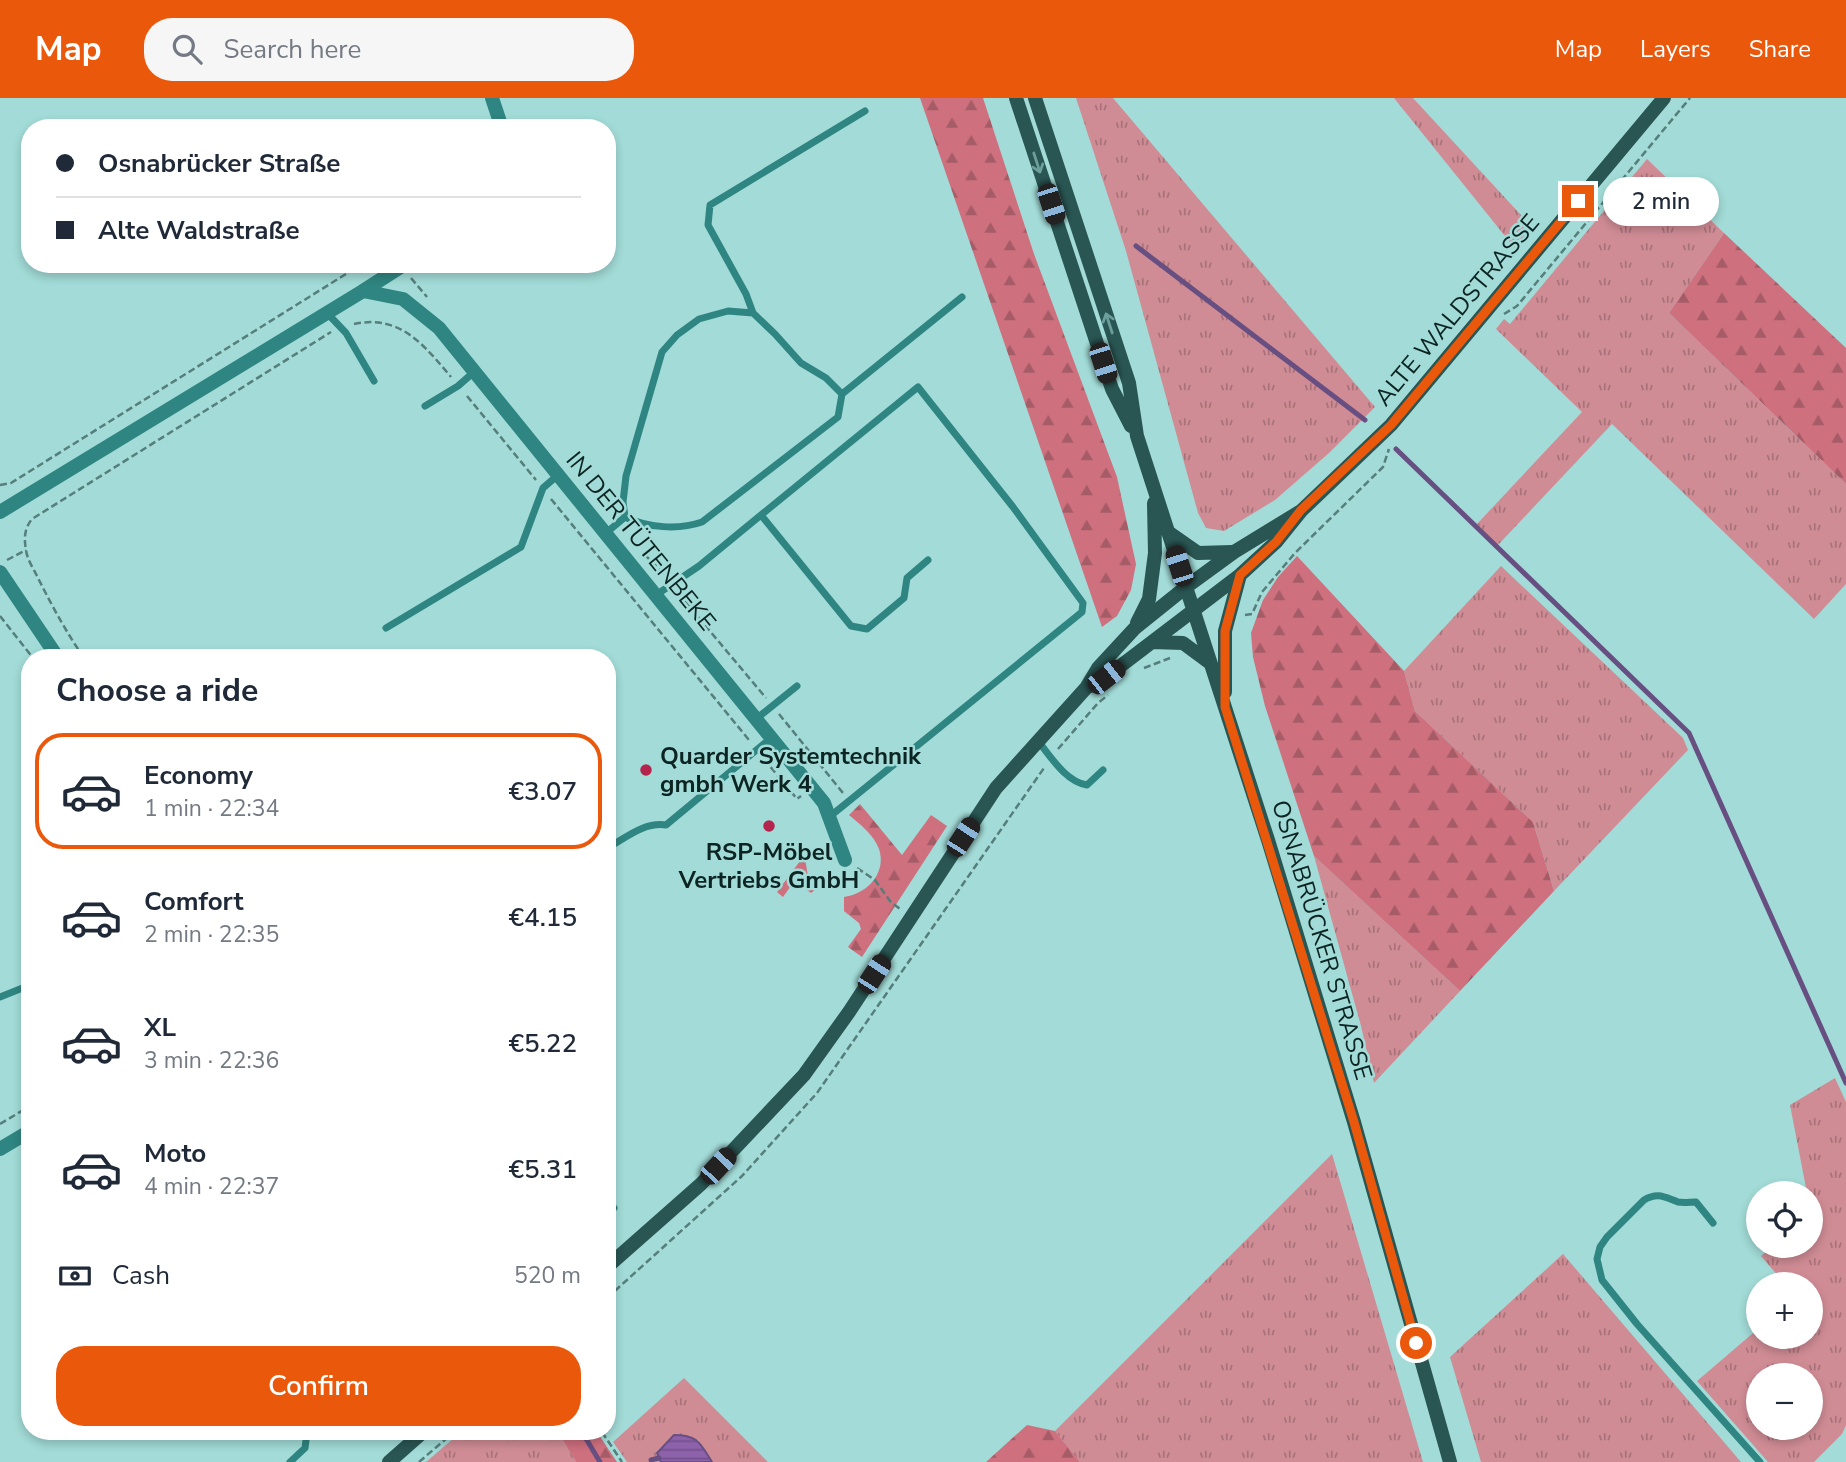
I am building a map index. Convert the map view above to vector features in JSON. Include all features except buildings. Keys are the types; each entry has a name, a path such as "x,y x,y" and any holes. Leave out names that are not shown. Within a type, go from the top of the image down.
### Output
{"main road":[{"name":"OSNABRÜCKER STRASSE","path":"1016,98 1112,389 1137,436"},
{"name":"OSNABRÜCKER STRASSE","path":"1035,98 1129,383 1137,436 1225,707 1354,1122 1450,1462"},
{"name":"ALTE WALDSTRASSE","path":"616,1259 701,1184 804,1075 849,1012 996,788 1086,688 1098,668 1135,628 1234,552 1301,510 1384,437 1664,98"},
{"path":"1135,628 1149,599 1155,553 1153,488"},
{"name":"ALTE WALDSTRASSE","path":"1086,688 1106,677 1240,575 1276,542 1301,510"},
{"path":"1168,532 1198,553 1234,552"},
{"path":"1225,707 1225,631 1240,575"},
{"path":"1152,642 1183,643 1211,663"},
{"path":"389,1462 414,1440"}],"street":[{"path":"492,98 499,119"},
{"path":"0,512 391,273"},
{"name":"IN DER TÜTENBEKE","path":"363,291 403,299 439,328 824,803 845,860"},
{"path":"0,572 52,649"},
{"path":"0,1149 21,1136"}],"lane":[{"path":"842,394 826,377 800,363 752,313 747,294 708,225 710,205 866,111"},
{"path":"625,517 636,522 664,526 688,526 702,522 838,417 842,394 962,297"},
{"path":"625,517 623,502 626,476 662,352 677,335 699,319 728,311 752,313"},
{"path":"327,313 342,328 374,381"},
{"path":"425,406 458,386 474,372"},
{"path":"655,595 699,566 918,387 1013,507 1083,603 1082,612 828,818"},
{"path":"386,628 521,547 543,488 558,475"},
{"path":"761,515 851,626 867,629 904,598 907,578 928,561"},
{"path":"605,533 625,517"},
{"path":"756,719 797,686"},
{"path":"616,844 643,828 656,824 666,825 771,738"},
{"path":"1038,741 1058,766 1080,784 1087,785 1103,770"},
{"path":"0,997 21,989"},
{"path":"1713,1223 1696,1202 1679,1202 1658,1194 1650,1196 1607,1237 1600,1247 1598,1270 1602,1280 1637,1324 1760,1462"},
{"path":"290,1462 305,1448 306,1440"}],"path":[{"path":"1500,316 1517,306 1690,98"},
{"path":"0,485 10,483 63,452 348,273"},
{"path":"79,649 46,595 26,550 24,533 32,519 333,331 372,320 403,331 423,345 797,799 828,775"},
{"path":"1229,611 1252,614 1262,592 1295,553 1382,467 1384,437"},
{"path":"0,564 26,550"},
{"path":"0,616 26,649"},
{"path":"1136,673 1168,660 1183,643"},
{"path":"616,1290 742,1177 817,1093 1036,782 1051,756 1098,703 1117,688"},
{"path":"845,860 875,880 890,901 911,918"},
{"path":"0,1124 21,1111"},
{"path":"419,1462 445,1440"},
{"path":"607,1440 622,1462"}],"green space":[{"path":"920,98 983,98 1034,254 1117,477 1136,564 1131,590 1117,616 1102,627"},
{"path":"1076,98 1113,98 1375,407 1329,453 1275,500 1224,531 1206,528 1198,513 1126,251"},
{"path":"1394,98 1413,98 1532,227 1517,251"},
{"path":"1647,159 1724,233 1669,313 1846,484 1846,584 1814,619 1612,424 1498,545 1477,524 1582,412 1496,329 1504,319 1510,324"},
{"path":"1724,233 1846,348 1846,484 1669,313"},
{"path":"1297,556 1404,671 1415,711 1533,822 1554,891 1460,991 1314,856 1265,706 1253,657 1251,633 1263,600 1278,577"},
{"path":"1501,566 1683,738 1688,750 1554,891 1533,822 1415,711 1404,671"},
{"path":"860,804 902,855 931,815 947,826 862,957 848,947 861,929 859,923 844,911 844,897 860,892 873,881 878,874 881,858 874,839 849,815"},
{"path":"1314,856 1460,991 1374,1083 1361,1026"},
{"path":"803,857 808,877 817,888 811,893 793,883 783,897 777,892"},
{"path":"1835,1078 1846,1102 1846,1425 1842,1434 1814,1462 1768,1462 1749,1440 1823,1440 1823,1363 1746,1363 1746,1437 1697,1381 1746,1339 1746,1349 1823,1349 1823,1272 1775,1272 1763,1258 1823,1258 1823,1181 1805,1181 1790,1105"},
{"path":"1332,1154 1423,1462 1080,1462 1055,1431"},
{"path":"1563,1254 1741,1462 1481,1462 1450,1357"},
{"path":"684,1378 768,1462 712,1462 698,1440 657,1453 661,1462 627,1462 613,1442"},
{"path":"1027,1425 1055,1431 1080,1462 986,1462"},
{"path":"452,1440 563,1440 576,1462 426,1462"},
{"path":"563,1440 602,1440 617,1462 576,1462"}],"shaded area":[{"path":"674,1435 697,1441 712,1462 661,1462 657,1453"}],"waterway":[{"path":"1136,246 1365,420"},
{"path":"1396,449 1689,733 1846,1083"},
{"path":"587,1440 600,1462"},
{"path":"651,1460 659,1458"}],"place":[{"name":"Quarder Systemtechnik gmbh Werk 4","path":"646,770"},
{"name":"RSP-Möbel Vertriebs GmbH","path":"769,826"}],"route":[{"path":"1416,1343 1354,1122 1225,707 1225,631 1240,575 1276,542 1301,510 1391,425 1578,201"}]}
